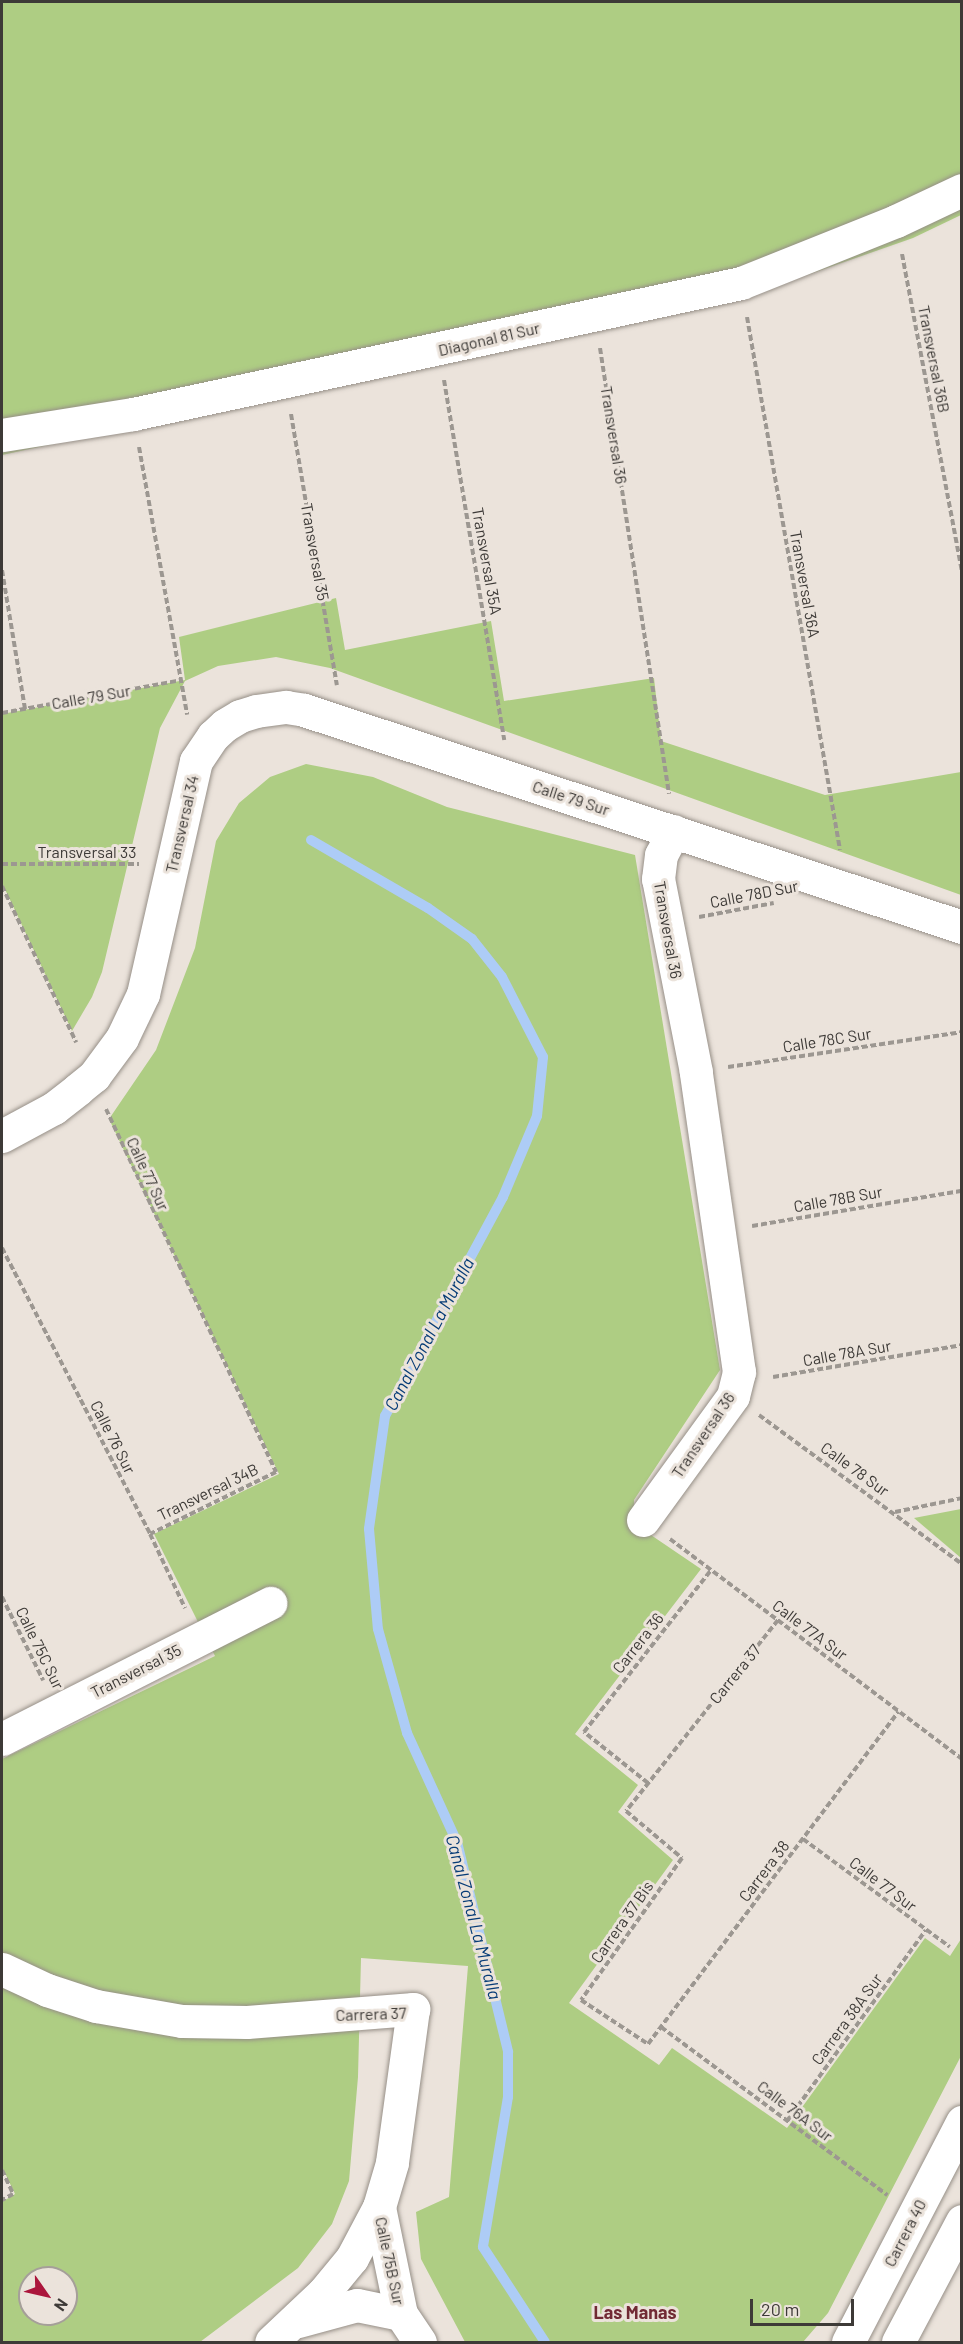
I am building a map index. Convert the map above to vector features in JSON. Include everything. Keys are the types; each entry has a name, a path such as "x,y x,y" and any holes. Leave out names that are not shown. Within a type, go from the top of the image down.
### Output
{"street":[{"name":"Diagonal 81 Sur","path":"2,435 133,414 741,283 896,221 962,190"},
{"name":"Calle 79 Sur","path":"196,761 213,736 225,725 256,711 286,707 343,723 509,777 962,927"},
{"name":"Transversal 34","path":"2,1136 54,1108 94,1076 122,1038 143,994 196,761"},
{"name":"Transversal 36","path":"643,1520 734,1390 738,1372 696,1072 658,879 661,855 674,831"},
{"name":"Transversal 35","path":"2,1739 270,1603"},
{"name":"Carrera 37","path":"2,1969 47,1990 96,2006 182,2021 247,2022 413,2009 392,2163 379,2207 352,2258 324,2293 283,2332"},
{"name":"Carrera 40","path":"848,2343 962,2122"},
{"name":"Calle 75B Sur","path":"379,2207 401,2314 420,2343"},
{"path":"898,2343 962,2221"},
{"name":"Calle 75B Sur","path":"283,2332 357,2305 401,2314"}],"path":[{"name":"Transversal 36B","path":"896,221 962,573"},
{"name":"Transversal 36A","path":"741,283 846,888"},
{"name":"Transversal 36","path":"595,315 674,831"},
{"name":"Transversal 35A","path":"438,350 483,606 509,777"},
{"name":"Transversal 35","path":"285,381 343,723"},
{"name":"Transversal 34","path":"133,414 196,761"},
{"path":"2,570 25,709"},
{"name":"Calle 79 Sur","path":"2,713 181,680"},
{"name":"Transversal 33","path":"2,864 172,865"},
{"name":"Calle 77 Sur","path":"2,886 94,1076 109,1119 276,1472"},
{"name":"Calle 78D Sur","path":"667,924 779,902"},
{"name":"Calle 78C Sur","path":"696,1072 962,1032"},
{"name":"Calle 78B Sur","path":"718,1232 962,1191"},
{"name":"Calle 76 Sur","path":"2,1248 150,1534 200,1639"},
{"name":"Calle 78A Sur","path":"734,1390 962,1345"},
{"name":"Calle 78 Sur","path":"734,1390 962,1564"},
{"name":"Transversal 34B","path":"150,1534 276,1472"},
{"path":"894,1512 962,1498"},
{"name":"Calle 77A Sur","path":"643,1520 962,1759"},
{"name":"Carrera 36","path":"648,1783 584,1732 711,1570"},
{"name":"Calle 75C Sur","path":"2,1597 58,1710"},
{"name":"Carrera 37","path":"682,1858 626,1811 778,1620"},
{"name":"Carrera 38","path":"648,2044 898,1712"},
{"name":"Calle 77 Sur","path":"803,1839 950,1947"},
{"name":"Carrera 37 Bis","path":"648,2044 581,2000 682,1858"},
{"name":"Carrera 38A Sur","path":"787,2121 926,1930"},
{"name":"Calle 76A Sur","path":"661,2027 914,2215"},
{"path":"2,2170 13,2194 2,2200"}],"green space":[{"path":"2,2 961,2 961,215 913,238 767,289 2,455"},
{"path":"336,598 345,650 491,621 504,701 654,678 661,741 825,795 961,772 961,895 330,668 276,657 218,666 185,681 160,728 102,972 92,997 72,1031 2,883 2,714 185,680 179,637"},
{"path":"306,764 373,777 447,807 635,855 720,1370 634,1500 634,1518 645,1531 701,1569 575,1734 638,1785 618,1812 673,1860 569,2003 659,2065 672,2048 787,2128 925,1938 950,1956 961,1939 961,2056 828,2313 803,2342 465,2342 421,2259 416,2212 449,2197 468,1966 361,1958 358,2077 349,2181 332,2224 298,2268 200,2342 2,2342 2,2202 15,2194 2,2167 2,1759 215,1656 154,1534 279,1474 109,1119 156,1050 195,948 216,841 239,803 270,777"},
{"path":"962,1509 961,1558 914,1518"}],"waterway":[{"name":"Canal Zonal La Muralla","path":"311,840 428,908 472,939 502,977 543,1057 537,1116 503,1197 385,1416 369,1529 378,1629 407,1733 457,1842 508,2052 508,2097 483,2247 545,2342"}],"district":[{"name":"Las Manas","path":"635,2312"}]}
